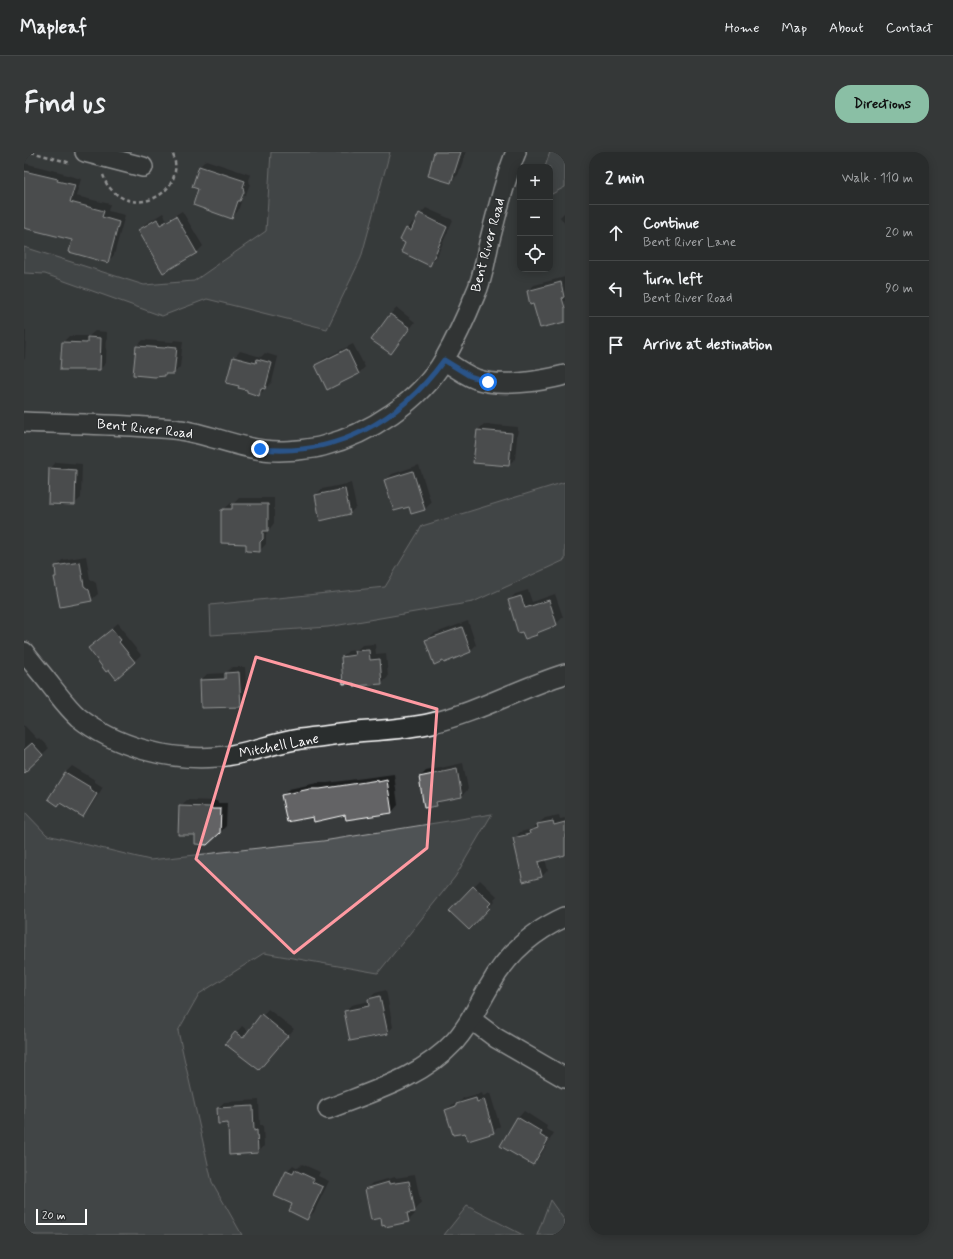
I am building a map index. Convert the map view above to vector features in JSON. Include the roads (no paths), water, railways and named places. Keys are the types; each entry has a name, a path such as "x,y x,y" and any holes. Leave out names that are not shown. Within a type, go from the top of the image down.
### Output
{"street":[{"path":"85,152 143,167"},
{"name":"Bent River Road","path":"24,422 99,424 180,430 235,444 279,451 322,446 349,437 379,423 421,390 444,360 476,294 506,178 516,152"},
{"path":"444,360 470,376 488,382 515,383 565,375"},
{"name":"Mitchell Lane","path":"24,652 67,706 93,728 119,742 175,756 197,758 238,754 298,740 357,732 403,729 432,723 458,715 565,674"},
{"path":"328,1109 401,1080 419,1071 436,1059 455,1041 472,1020 489,986 516,949 548,924 565,916"},
{"path":"472,1020 496,1038 565,1078"}]}
